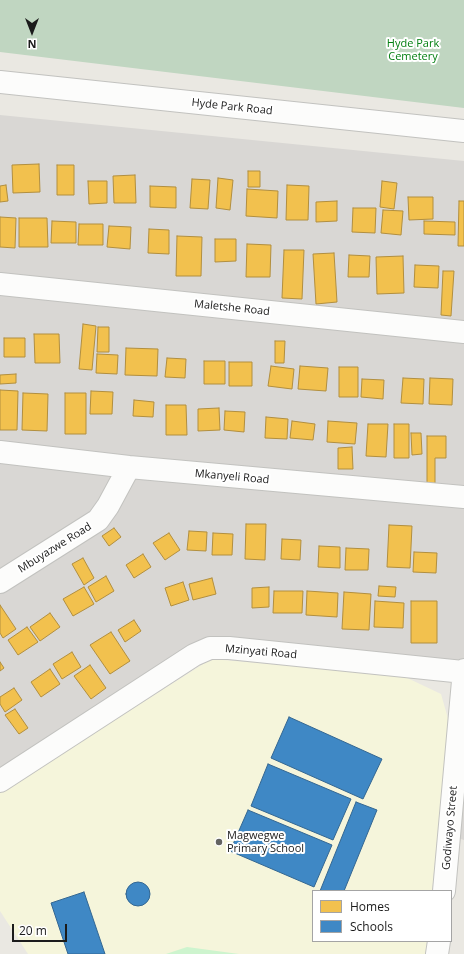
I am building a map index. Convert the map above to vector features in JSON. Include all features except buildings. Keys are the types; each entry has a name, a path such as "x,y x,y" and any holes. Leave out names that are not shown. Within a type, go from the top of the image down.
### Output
{"street":[{"name":"Hyde Park Road","path":"0,82 464,131"},
{"name":"Maletshe Road","path":"0,284 464,332"},
{"name":"Mkanyeli Road","path":"0,452 129,467 464,497"},
{"name":"Mbuyazwe Road","path":"0,582 98,520 108,506 129,467"},
{"name":"Mzinyati Road","path":"0,781 194,655 210,648 229,648 464,671"},
{"name":"Godiwayo Street","path":"444,890 456,844 464,671"},
{"path":"437,954 439,942"}],"shaded area":[{"path":"0,115 464,161 464,664 211,638 0,769"},
{"name":"Magwegwe Primary School","path":"211,659 401,675 441,694 449,722 432,890 312,890 312,942 427,942 426,954 28,954 0,911 0,793"},
{"path":"464,745 464,840 455,837"}],"green space":[{"name":"Hyde Park Cemetery","path":"0,0 464,0 464,108 0,52"},
{"path":"187,947 239,954 166,954"}],"place":[{"name":"Magwegwe Primary School","path":"219,842"}]}
